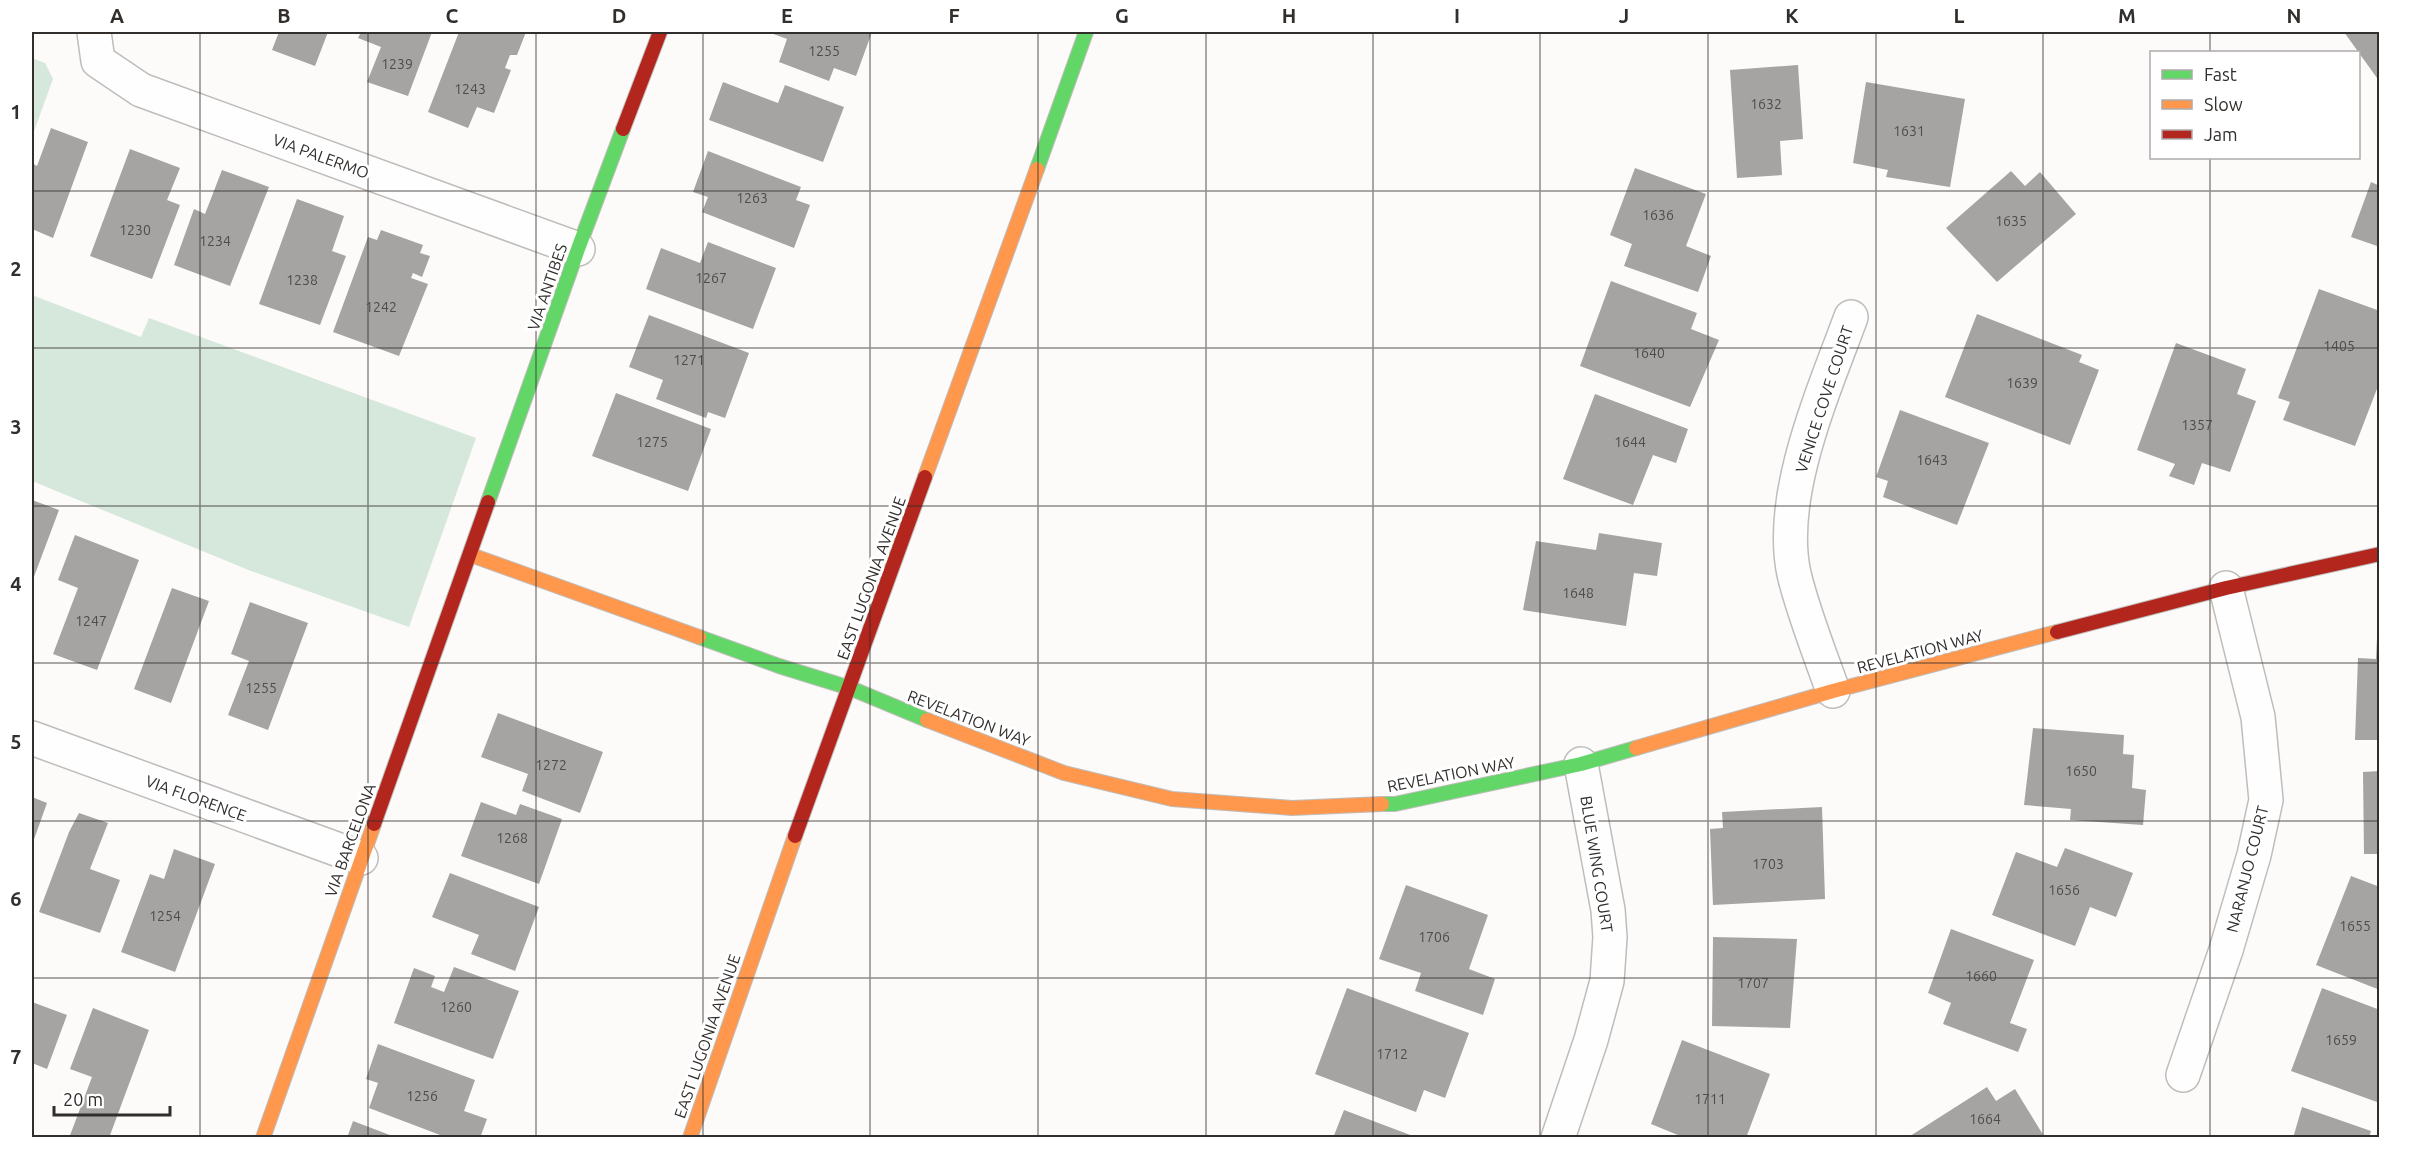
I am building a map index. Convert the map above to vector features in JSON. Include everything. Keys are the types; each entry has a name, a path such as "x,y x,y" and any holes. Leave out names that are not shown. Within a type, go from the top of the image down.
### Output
{"street":[{"name":"VIA PALERMO","path":"93,32 98,61 141,90 578,249"},
{"name":"VIA ANTIBES","path":"471,555 578,249 660,32"},
{"name":"EAST LUGONIA AVENUE","path":"690,1137 769,909 1086,32"},
{"name":"VENICE COVE COURT","path":"1833,691 1794,573 1790,531 1795,491 1807,439 1851,317"},
{"name":"REVELATION WAY","path":"471,555 779,666 850,688 936,724 1064,772 1172,799 1292,808 1395,804 1581,764 1833,691 2226,588 2379,554"},
{"name":"VIA BARCELONA","path":"263,1137 471,555"},
{"name":"NARANJO COURT","path":"2183,1075 2226,950 2254,855 2266,800 2258,717 2226,588"},
{"name":"VIA FLORENCE","path":"32,738 361,858"},
{"name":"BLUE WING COURT","path":"1558,1137 1591,1040 1607,981 1610,937 1608,910 1581,764"}],"green space":[{"path":"32,58 45,63 53,79 32,137"},
{"path":"32,295 141,337 149,318 476,438 409,627 251,571 32,481"}],"building":[{"path":"279,32 328,32 315,66 272,50"},
{"path":"361,32 432,32 408,96 367,82 381,47 358,38"},
{"path":"459,32 526,32 517,55 510,55 505,68 511,70 494,113 477,107 468,128 428,112"},
{"path":"768,32 872,32 856,76 834,68 829,81 779,62 787,39"},
{"path":"2344,32 2380,32 2380,76 2377,78 2360,51 2358,51"},
{"path":"1798,65 1803,139 1780,141 1782,175 1737,178 1730,70"},
{"path":"723,82 778,103 785,85 844,107 823,162 709,120"},
{"path":"1866,82 1965,99 1950,187 1886,177 1888,170 1853,163"},
{"path":"51,128 88,142 53,238 32,229 32,163 37,166"},
{"path":"130,149 180,168 167,200 180,205 152,279 90,256"},
{"path":"708,151 801,187 796,200 810,205 794,248 702,212 708,197 693,192"},
{"path":"1635,168 1706,194 1686,246 1711,256 1698,292 1624,266 1632,244 1610,235"},
{"path":"222,170 269,187 230,286 174,265 194,209 205,214"},
{"path":"2011,171 2025,186 2040,172 2076,214 1997,282 1946,228"},
{"path":"2371,182 2380,186 2380,247 2351,237"},
{"path":"297,199 344,216 332,251 346,256 320,325 259,304"},
{"path":"381,230 423,245 420,253 430,256 422,277 413,273 411,278 428,284 399,356 333,332 368,237 377,240"},
{"path":"708,242 776,268 753,329 646,289 661,248 700,263"},
{"path":"1611,281 1697,313 1691,329 1719,340 1690,407 1580,366"},
{"path":"2319,289 2380,311 2380,381 2355,446 2283,420 2290,402 2278,398"},
{"path":"1977,314 2082,355 2079,362 2099,370 2070,445 1945,397"},
{"path":"649,315 749,353 725,418 708,412 706,418 656,399 663,380 629,367"},
{"path":"2176,343 2246,369 2237,394 2256,401 2230,472 2202,463 2194,485 2169,476 2175,464 2137,450"},
{"path":"616,393 711,429 688,491 592,456"},
{"path":"1595,394 1688,429 1676,463 1653,455 1633,505 1563,479"},
{"path":"1900,410 1989,443 1957,525 1883,497 1888,481 1876,477"},
{"path":"32,500 59,510 32,582"},
{"path":"1599,533 1662,543 1657,576 1634,573 1626,626 1523,610 1536,541 1596,550"},
{"path":"75,535 139,560 97,670 53,654 78,588 58,580"},
{"path":"172,588 209,601 171,703 134,689"},
{"path":"250,602 308,623 268,730 228,715 249,661 231,654"},
{"path":"2377,638 2380,638 2380,740 2355,740 2358,658 2376,659"},
{"path":"498,713 603,752 580,813 522,791 528,774 481,757"},
{"path":"2033,728 2124,735 2123,754 2134,755 2132,788 2146,790 2143,825 2070,820 2071,809 2024,805"},
{"path":"2380,771 2380,854 2364,854 2363,772"},
{"path":"32,797 47,803 32,845"},
{"path":"481,802 516,815 520,804 562,819 539,884 461,856"},
{"path":"1822,807 1825,899 1713,905 1710,829 1723,828 1722,812"},
{"path":"79,813 108,823 90,869 120,880 100,933 39,912 69,832"},
{"path":"2065,848 2133,873 2116,917 2090,907 2075,946 1992,915 2016,852 2057,867"},
{"path":"174,849 215,864 175,972 121,952 150,874 164,879"},
{"path":"450,873 539,907 515,971 471,954 479,935 432,917"},
{"path":"2351,876 2380,887 2380,990 2316,965"},
{"path":"1406,885 1488,915 1469,969 1495,979 1483,1015 1415,991 1421,973 1379,959"},
{"path":"1951,929 2034,960 2010,1023 2027,1029 2018,1052 1943,1024 1951,1003 1928,993"},
{"path":"1713,937 1797,939 1790,1028 1712,1026"},
{"path":"454,967 519,991 493,1059 394,1023 414,968 435,976 431,987 444,992"},
{"path":"1347,988 1469,1033 1445,1098 1424,1090 1416,1112 1315,1074"},
{"path":"2322,988 2380,1010 2380,1097 2377,1102 2291,1071"},
{"path":"32,1002 67,1015 47,1069 32,1063"},
{"path":"93,1008 149,1030 109,1138 69,1138 92,1077 70,1069"},
{"path":"1682,1040 1770,1074 1746,1138 1685,1138 1651,1124"},
{"path":"378,1044 475,1080 464,1111 487,1119 480,1138 448,1138 369,1108 378,1083 366,1079"},
{"path":"1987,1087 1996,1101 2015,1089 2045,1138 1907,1138"},
{"path":"2302,1107 2371,1131 2369,1138 2293,1138"},
{"path":"1344,1110 1413,1136 1413,1138 1333,1138"},
{"path":"353,1121 395,1137 395,1138 347,1138"}],"traffic: fast":[{"path":"1037,169 1086,32"},
{"path":"488,502 623,129"},
{"path":"699,637 779,666 850,688 927,720"},
{"path":"1382,804 1395,804 1581,764 1636,748"}],"traffic: slow":[{"path":"925,477 1037,169"},
{"path":"471,555 699,637"},
{"path":"1636,748 1833,691 2057,632"},
{"path":"927,720 1064,773 1172,799 1292,808 1382,804"},
{"path":"263,1138 374,824"},
{"path":"690,1138 795,836"}],"traffic: jam":[{"path":"623,129 660,32"},
{"path":"795,836 925,477"},
{"path":"374,824 488,502"},
{"path":"2057,632 2226,588 2380,554"}]}
